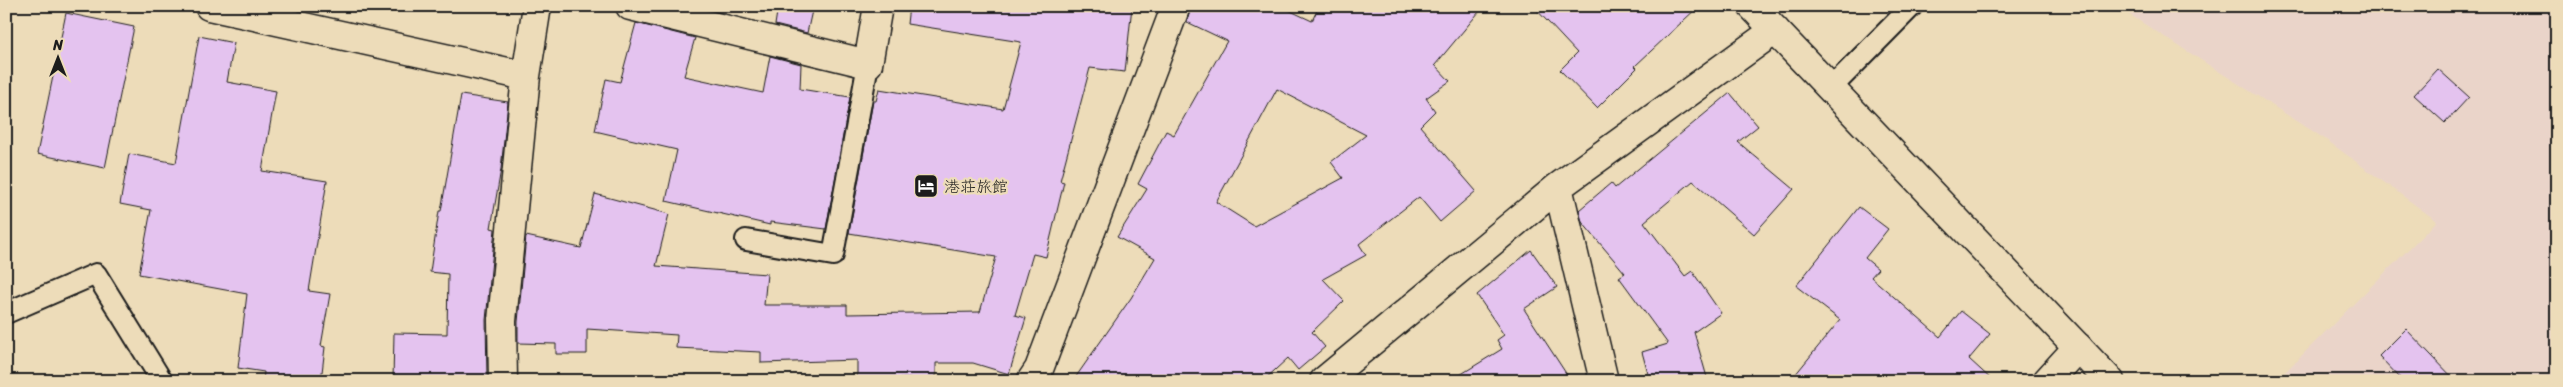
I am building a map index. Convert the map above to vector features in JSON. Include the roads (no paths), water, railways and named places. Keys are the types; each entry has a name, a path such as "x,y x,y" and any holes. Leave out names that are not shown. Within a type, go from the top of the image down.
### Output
{"street":[{"path":"209,6 526,76"},
{"path":"507,380 502,321 526,76 537,6"},
{"path":"630,6 868,64 878,6"},
{"path":"1031,381 1042,360 1176,6"},
{"path":"1752,6 2110,381"},
{"path":"1324,381 1558,188 1775,30"},
{"path":"1558,188 1604,381"},
{"path":"2047,381 2078,347"}],"lane":[{"path":"1831,88 1912,6"},
{"path":"746,240 833,255 868,64"},
{"path":"6,313 96,274 162,381"}],"place":[{"name":"港荘旅館","path":"926,186"}]}
